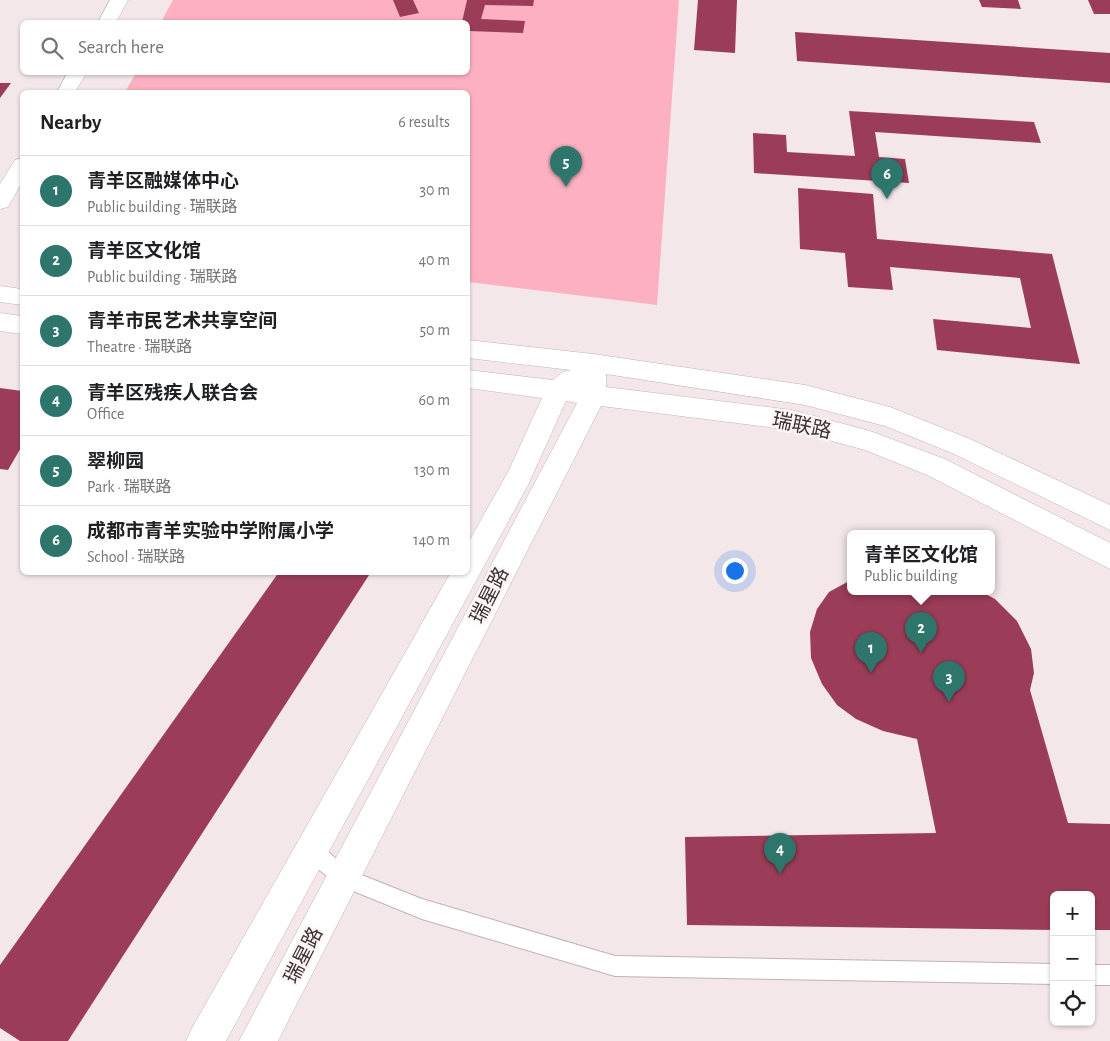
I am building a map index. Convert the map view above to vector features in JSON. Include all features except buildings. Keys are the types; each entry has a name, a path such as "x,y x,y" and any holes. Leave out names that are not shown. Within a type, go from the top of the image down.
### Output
{"street":[{"path":"108,20 119,0"},
{"path":"67,90 76,75"},
{"path":"0,202 20,168"},
{"path":"0,294 20,297"},
{"path":"0,322 20,325"},
{"name":"瑞联路","path":"470,349 593,364 805,395 890,417 961,446 1110,518"},
{"name":"瑞星路","path":"470,565 519,477 558,390 593,364"},
{"name":"瑞星路","path":"258,1041 594,394 593,364"},
{"name":"瑞联路","path":"470,379 792,420 870,441 936,467 1110,557"},
{"name":"瑞星路","path":"205,1041 464,575"}],"lane":[{"path":"311,850 343,876 422,909 615,966 1050,974"},
{"path":"1095,975 1110,975"}],"shaded area":[{"path":"173,0 679,0 657,305 470,282 470,90 126,90 135,75 470,75 470,20 162,20"}],"place":[{"name":"翠柳园","path":"566,187"},
{"name":"成都市青羊实验中学附属小学","path":"887,199"},
{"name":"青羊区文化馆","path":"921,653"},
{"name":"青羊区融媒体中心","path":"871,673"},
{"name":"青羊市民艺术共享空间","path":"949,702"},
{"name":"青羊区残疾人联合会","path":"780,874"}]}
